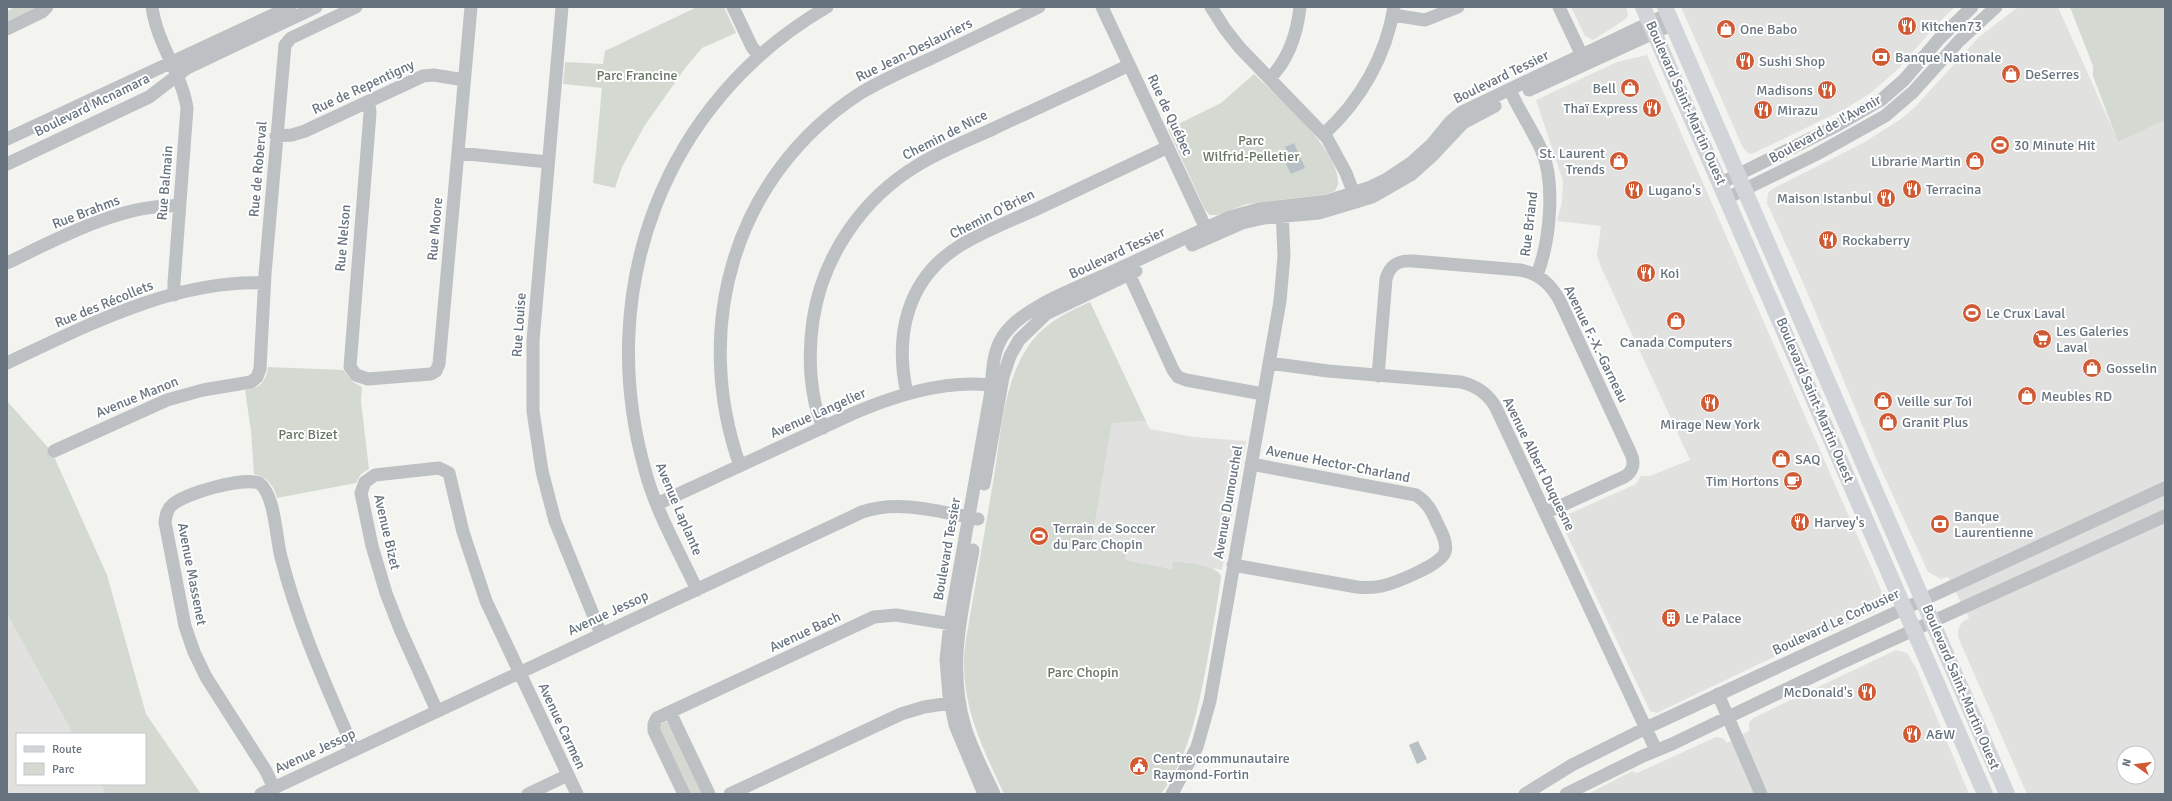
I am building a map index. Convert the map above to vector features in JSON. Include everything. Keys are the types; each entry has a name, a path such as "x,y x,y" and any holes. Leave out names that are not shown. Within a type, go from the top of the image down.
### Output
{"main road":[{"name":"Boulevard Saint-Martin Ouest","path":"1643,7 1724,190 1985,794"},
{"name":"Boulevard Saint-Martin Ouest","path":"1669,15 2007,794"}],"street":[{"path":"7,28 42,12 47,7"},
{"name":"Rue Balmain","path":"152,7 157,32 185,99 187,113 174,295"},
{"name":"Boulevard Mcnamara","path":"7,140 290,7"},
{"name":"Boulevard Mcnamara","path":"7,164 149,97 186,68 316,7"},
{"name":"Rue de Roberval","path":"257,377 260,369 264,283 276,136 286,43 291,38 356,7"},
{"name":"Rue Moore","path":"356,375 372,379 431,374 438,368 471,7"},
{"name":"Rue Louise","path":"562,7 533,354 535,429 544,481 555,521 601,634"},
{"path":"733,7 752,47 759,56"},
{"name":"Avenue Laplante","path":"697,590 657,504 640,452 629,388 628,321 637,265 655,209 684,148 716,102 759,56 827,7"},
{"name":"Rue Jean-Deslauriers","path":"740,466 729,432 721,392 719,352 720,321 727,281 736,251 752,214 773,179 812,132 860,94 896,74 1039,7"},
{"name":"Rue de Québec","path":"1102,7 1208,232"},
{"path":"1211,7 1229,35 1324,134 1338,158 1355,198"},
{"path":"1270,78 1282,64 1290,50 1300,7"},
{"path":"1324,134 1347,110 1372,74 1384,48 1393,11 1425,20 1458,7"},
{"path":"1560,7 1584,60"},
{"name":"Boulevard de l'Avenir","path":"1742,182 1881,100 1909,74 1939,39 1972,7"},
{"name":"Boulevard de l'Avenir","path":"1724,190 1848,138 1885,116 1913,92 1959,41 1996,7"},
{"name":"Boulevard Tessier","path":"986,792 972,745 955,702 946,664 955,624 974,518 996,385 994,360 999,344 1008,330 1020,319 1050,302 1208,232 1323,202 1355,198 1382,192 1405,179 1432,157 1463,123 1511,94 1652,28 1669,15"},
{"name":"Chemin de Nice","path":"823,428 818,413 812,372 811,347 814,317 828,268 842,241 859,216 887,187 920,164 1129,66"},
{"name":"Rue de Repentigny","path":"276,136 300,133 426,75 464,80"},
{"name":"Rue Briand","path":"1511,94 1541,148 1549,175 1549,209 1542,259 1537,275"},
{"name":"Rue Nelson","path":"356,375 350,367 350,357 370,113 369,102"},
{"name":"Chemin O'Brien","path":"907,394 901,359 906,320 922,284 942,260 974,238 1168,148"},
{"path":"458,153 548,162"},
{"name":"Rue Brahms","path":"7,263 61,238 109,219 149,208 180,206"},
{"name":"Avenue Dumouchel","path":"1172,794 1192,759 1204,728 1282,282 1284,246 1282,212"},
{"name":"Boulevard Tessier","path":"996,385 1013,350 1023,335 1039,320 1062,306 1129,274 1208,232"},
{"name":"Avenue F.-X.-Garneau","path":"1378,376 1386,282 1389,271 1394,265 1400,262 1413,261 1520,270 1537,275 1548,284 1560,301 1634,461 1632,470 1626,476 1546,513"},
{"path":"1129,274 1173,370 1178,377 1188,381 1263,394"},
{"name":"Rue des Récollets","path":"7,363 114,314 174,295 226,285 264,283"},
{"name":"Avenue Albert Duquesne","path":"1269,362 1305,369 1461,382 1483,392 1497,410 1656,750"},
{"name":"Avenue Manon","path":"54,451 158,403 194,392 251,382 257,377"},
{"name":"Avenue Langelier","path":"657,504 865,408 907,394 953,386 996,385"},
{"name":"Avenue Hector-Charland","path":"1233,565 1357,587 1372,588 1387,585 1431,566 1441,560 1445,551 1444,540 1429,506 1416,495 1251,464"},
{"name":"Avenue Bizet","path":"437,711 400,629 376,558 361,493 363,484 372,476 439,468 449,473 463,532 478,581 519,672"},
{"name":"Avenue Massenet","path":"274,788 266,771 202,668 190,644 183,617 165,522 169,509 178,501 208,490 246,481 259,483 267,491 283,564 300,622 318,671 354,750"},
{"name":"Boulevard Le Corbusier","path":"1525,794 1575,762 1646,728 2165,488"},
{"name":"Avenue Jessop","path":"261,794 858,514 874,508 902,506 974,518"},
{"path":"1566,794 1727,717 2165,516"},
{"name":"Avenue Bach","path":"684,794 654,728 657,718 874,618 896,615 955,624"},
{"name":"Avenue Carmen","path":"519,672 577,794"},
{"path":"1718,694 1761,794"},
{"path":"730,794 900,714 924,707 955,702"},
{"path":"670,712 709,794"},
{"path":"528,794 568,775"}],"shaded area":[{"path":"1571,7 1626,7 1628,14 1626,19 1593,40 1585,36"},
{"path":"1681,7 1955,7 1938,23 1898,69 1872,92 1845,109 1752,154 1748,153 1743,148"},
{"path":"2018,7 2058,7 2118,141 2165,120 2165,794 2027,794 1958,637 1958,630 1962,622 1969,618 1948,577 1941,579 1928,572 1875,456 1805,287 1767,203 1768,193 1772,189 1863,143 1901,119 1915,107 1979,37"},
{"path":"1647,55 1882,592 1885,602 1883,607 1878,610 1759,664 1657,713 1650,711 1561,522 1562,517 1636,484 1641,476 1650,476 1690,460 1601,267 1597,255 1601,226 1557,221 1562,202 1563,181 1536,100 1617,62"},
{"path":"1294,143 1305,168 1291,174 1286,164 1291,159 1285,147"},
{"path":"1146,421 1150,429 1194,437 1246,441 1222,570 1174,561 1172,569 1124,560 1126,552 1091,546 1112,422"},
{"path":"7,614 72,733 16,733 16,785 102,785 106,794 7,794"},
{"path":"1896,650 1907,653 1916,668 1969,794 1588,794 1632,771 1637,773 1716,737 1723,738 1727,743 1749,731 1749,722 1753,718"},
{"path":"1418,741 1427,759 1417,764 1409,745"}],"green space":[{"path":"15,7 42,7 7,24 7,11"},
{"name":"Parc Francine","path":"697,7 724,7 736,33 702,48 686,67 645,125 622,167 615,188 593,183 602,88 563,84 565,62 603,64 605,51"},
{"path":"2070,7 2165,7 2165,120 2118,142 2093,76 2093,66"},
{"name":"Parc Wilfrid-Pelletier","path":"1254,74 1292,110 1319,141 1330,157 1336,171 1338,185 1335,191 1328,194 1247,204 1217,215 1210,215 1205,210 1168,129 1221,103"},
{"name":"Parc Chopin","path":"1090,302 1146,421 1112,423 1091,546 1126,552 1125,560 1172,569 1173,561 1209,567 1219,573 1221,577 1207,662 1192,731 1179,763 1161,794 1004,794 979,737 973,719 968,700 964,660 966,639 1001,428 1009,390 1015,372 1022,356 1032,341 1045,328 1066,313"},
{"name":"Parc Bizet","path":"268,367 343,370 353,382 362,387 361,401 369,469 361,474 356,483 277,498 272,485 263,477 254,474 251,431 245,390 254,388 264,381"},
{"path":"7,401 52,452 107,575 146,714 201,794 106,794 102,785 146,785 146,733 72,733 7,614"},
{"path":"664,722 668,722 703,794 690,794 660,730 660,725"}],"place":[{"name":"Kitchen73","path":"1907,26"},
{"name":"One Babo","path":"1726,29"},
{"name":"Banque Nationale","path":"1881,57"},
{"name":"Sushi Shop","path":"1745,61"},
{"name":"DeSerres","path":"2011,74"},
{"name":"Bell","path":"1630,88"},
{"name":"Madisons","path":"1827,90"},
{"name":"Thaï Express","path":"1652,108"},
{"name":"Mirazu","path":"1763,110"},
{"name":"30 Minute Hit","path":"2000,145"},
{"name":"St. Laurent Trends","path":"1619,161"},
{"name":"Librarie Martin","path":"1975,161"},
{"name":"Terracina","path":"1912,189"},
{"name":"Lugano's","path":"1634,190"},
{"name":"Maison Istanbul","path":"1886,198"},
{"name":"Rockaberry","path":"1828,240"},
{"name":"Koi","path":"1646,273"},
{"name":"Le Crux Laval","path":"1972,313"},
{"name":"Canada Computers","path":"1676,321"},
{"name":"Les Galeries Laval","path":"2042,339"},
{"name":"Gosselin","path":"2092,368"},
{"name":"Meubles RD","path":"2027,396"},
{"name":"Veille sur Toi","path":"1883,401"},
{"name":"Mirage New York","path":"1710,403"},
{"name":"Granit Plus","path":"1888,422"},
{"name":"SAQ","path":"1781,459"},
{"name":"Tim Hortons","path":"1793,481"},
{"name":"Harvey's","path":"1800,522"},
{"name":"Banque Laurentienne","path":"1940,524"},
{"name":"Terrain de Soccer du Parc Chopin","path":"1039,536"},
{"name":"Le Palace","path":"1671,618"},
{"name":"McDonald's","path":"1867,692"},
{"name":"A&W","path":"1912,734"},
{"name":"Centre communautaire Raymond-Fortin","path":"1139,766"}]}
